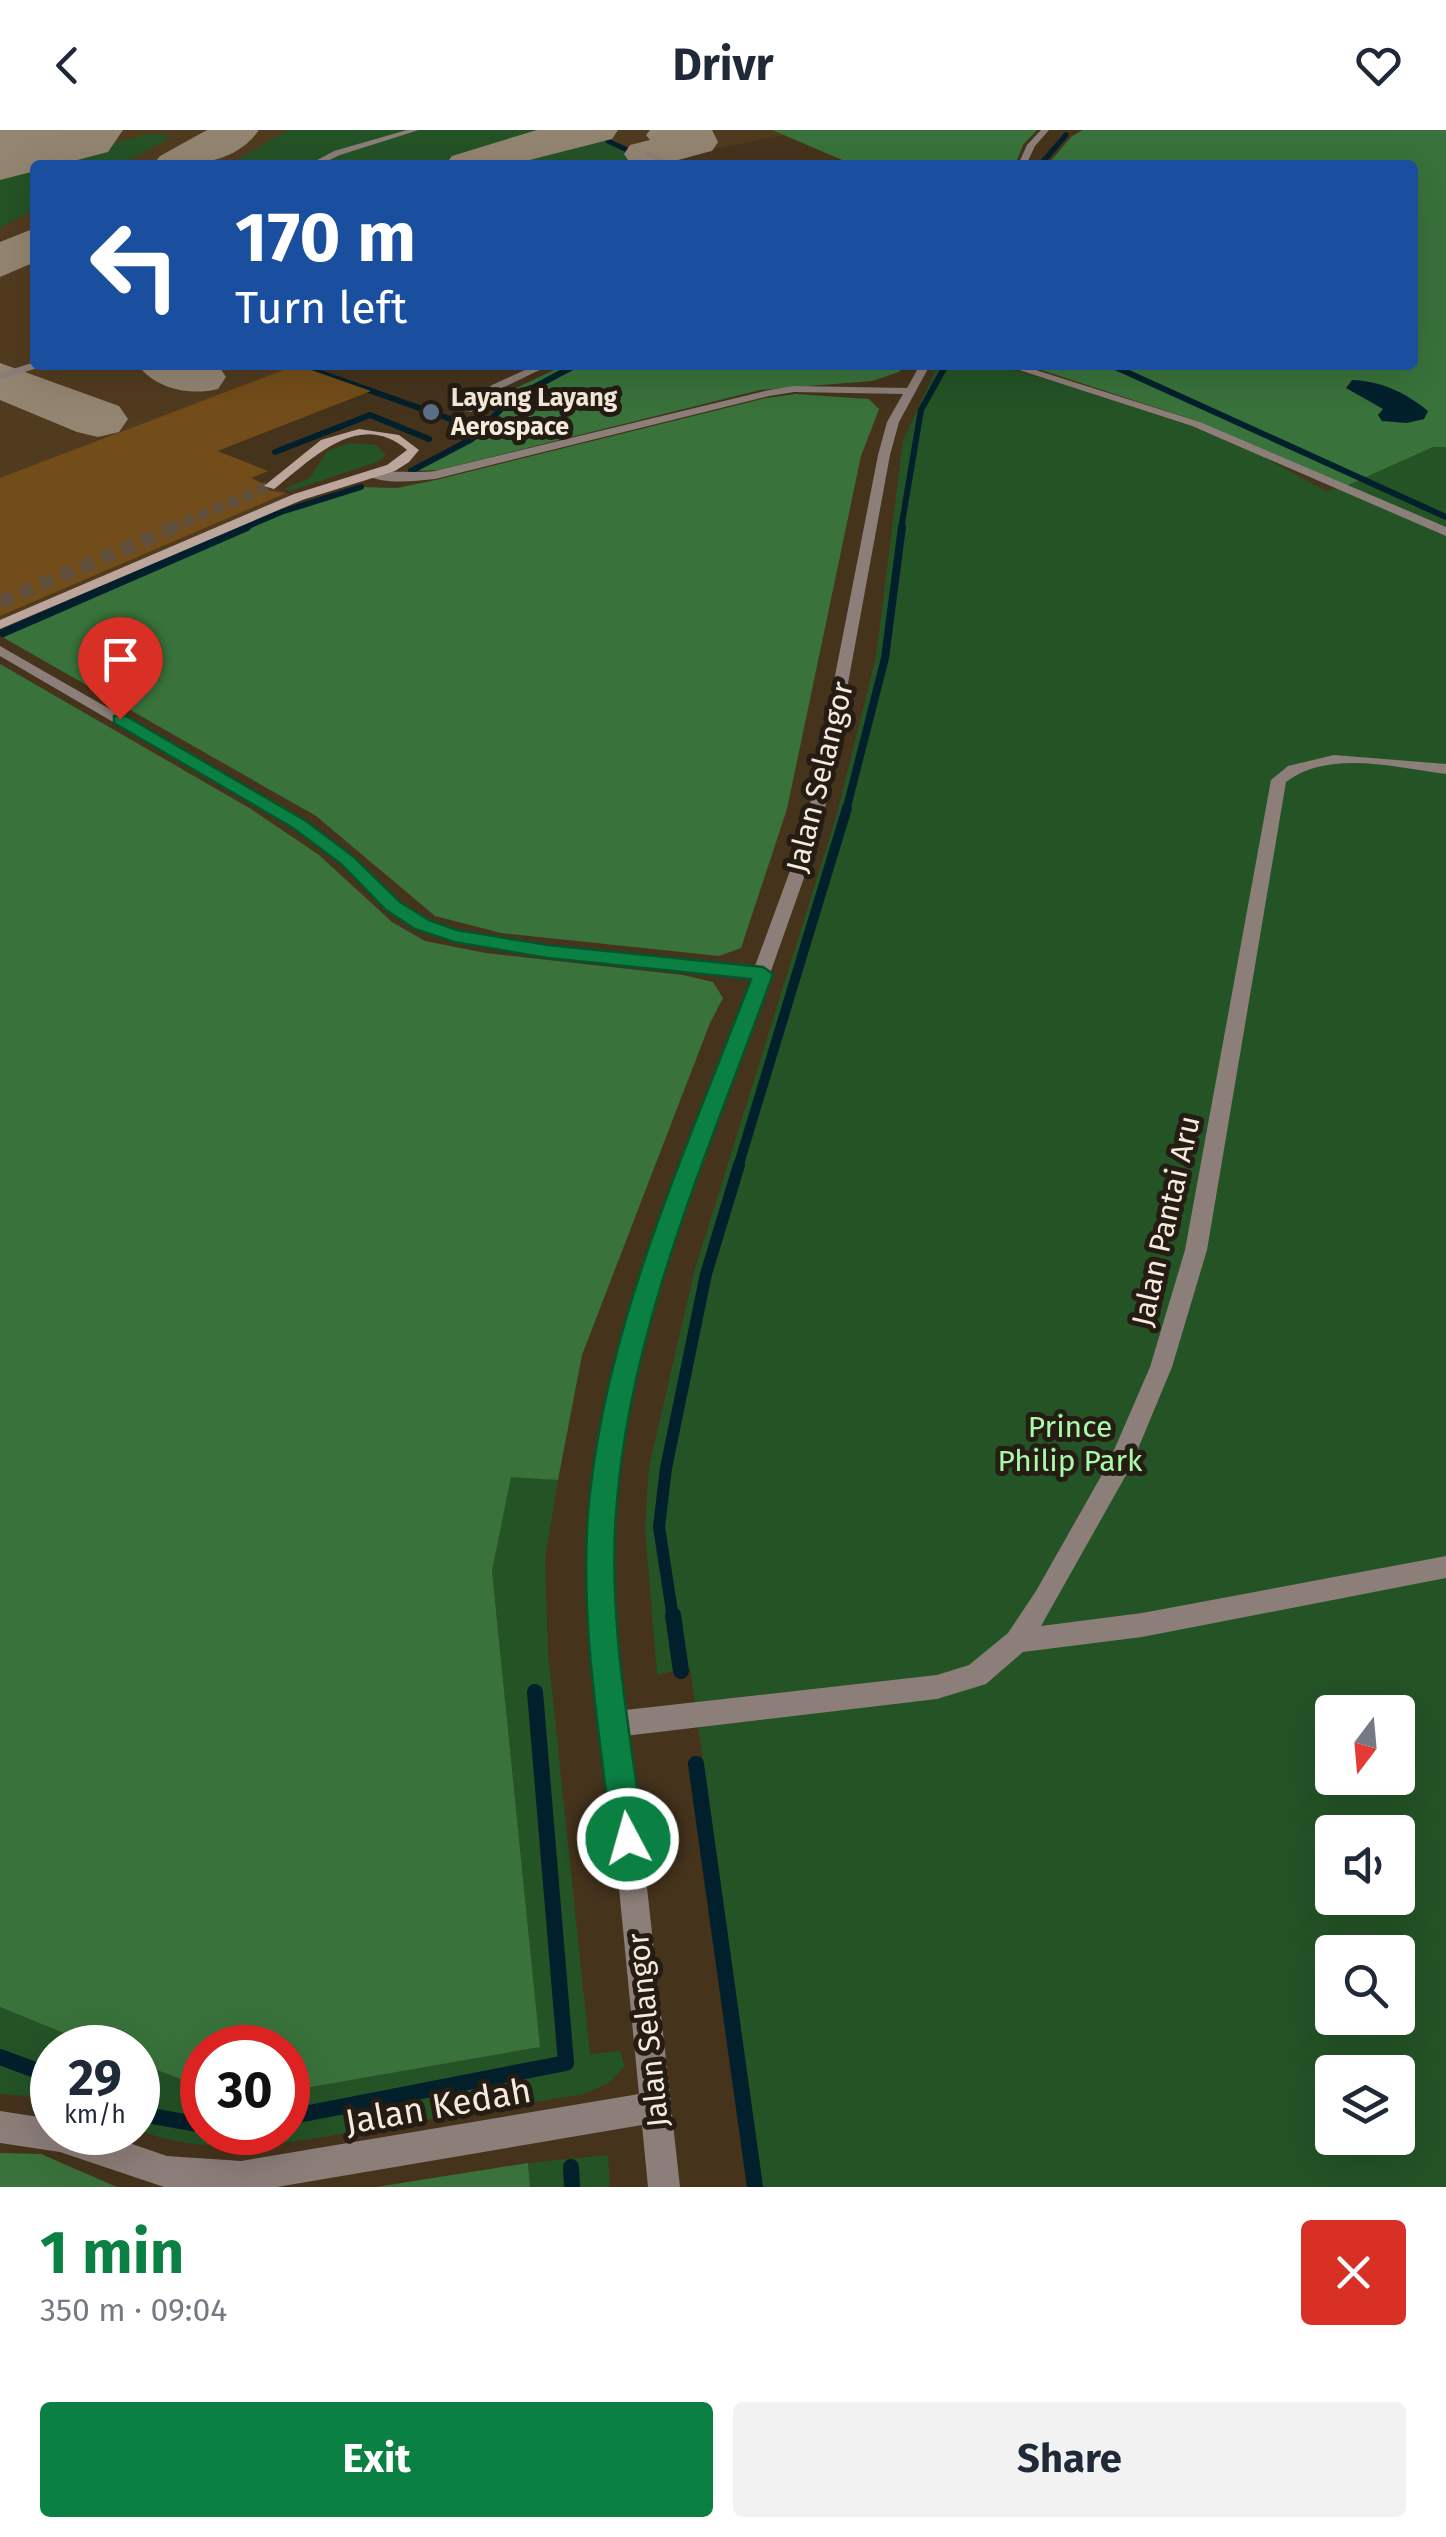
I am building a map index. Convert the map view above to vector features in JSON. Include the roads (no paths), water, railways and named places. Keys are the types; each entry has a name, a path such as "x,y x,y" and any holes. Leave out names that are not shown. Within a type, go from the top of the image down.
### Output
{"main road":[{"path":"0,625 298,497 406,460 413,450 404,440 384,434 342,436 324,443 270,486"}],"street":[{"path":"322,160 415,130"},
{"path":"1024,160 1031,145 1046,130"},
{"path":"650,153 663,160"},
{"path":"0,377 30,367"},
{"path":"467,410 496,387 534,370"},
{"name":"Jalan Selangor","path":"664,2187 616,1724 600,1614 602,1514 615,1414 645,1295 813,830 884,456 893,422 923,370"},
{"path":"1024,370 1196,424 1446,532"},
{"path":"372,474 409,478 435,475 770,392 909,391"},
{"path":"0,650 300,824 347,860 393,906 422,924 454,936 548,952 763,974"},
{"name":"Jalan Pantai Aru","path":"616,1724 936,1687 977,1675 1016,1641 1045,1599 1118,1468 1161,1367 1196,1250 1279,780 1290,768 1314,762 1446,769"},
{"path":"1016,1641 1142,1625 1446,1567"},
{"name":"Jalan Kedah","path":"0,2127 34,2128 87,2142 158,2170 198,2177 241,2178 656,2107"}],"water":[{"path":"1352,380 1393,389 1428,411 1424,419 1407,423 1382,421 1378,415 1383,409 1346,388"}],"waterway":[{"path":"1044,160 1066,135"},
{"path":"608,141 648,160"},
{"path":"312,370 459,422"},
{"path":"411,471 472,439 510,400 567,370"},
{"path":"901,529 921,410 943,370"},
{"path":"1122,370 1446,517"},
{"path":"275,452 370,415 429,439"},
{"path":"241,529 361,487"},
{"path":"3,633 247,527"},
{"path":"846,811 885,658 902,527"},
{"path":"738,1167 847,808"},
{"path":"673,1618 659,1527 666,1468 706,1274 739,1165"},
{"path":"673,1615 681,1671"},
{"path":"310,2113 566,2063 535,1692"},
{"path":"696,1764 755,2187"},
{"path":"0,2057 30,2068"},
{"path":"160,2117 180,2121"},
{"path":"571,2167 572,2187"}],"tunnel":[{"path":"169,529 270,486"},
{"path":"0,602 175,527"}],"place":[{"name":"Layang Layang Aerospace","path":"431,412"}],"park label":[{"name":"Prince Philip Park","path":"1070,1444"}]}
